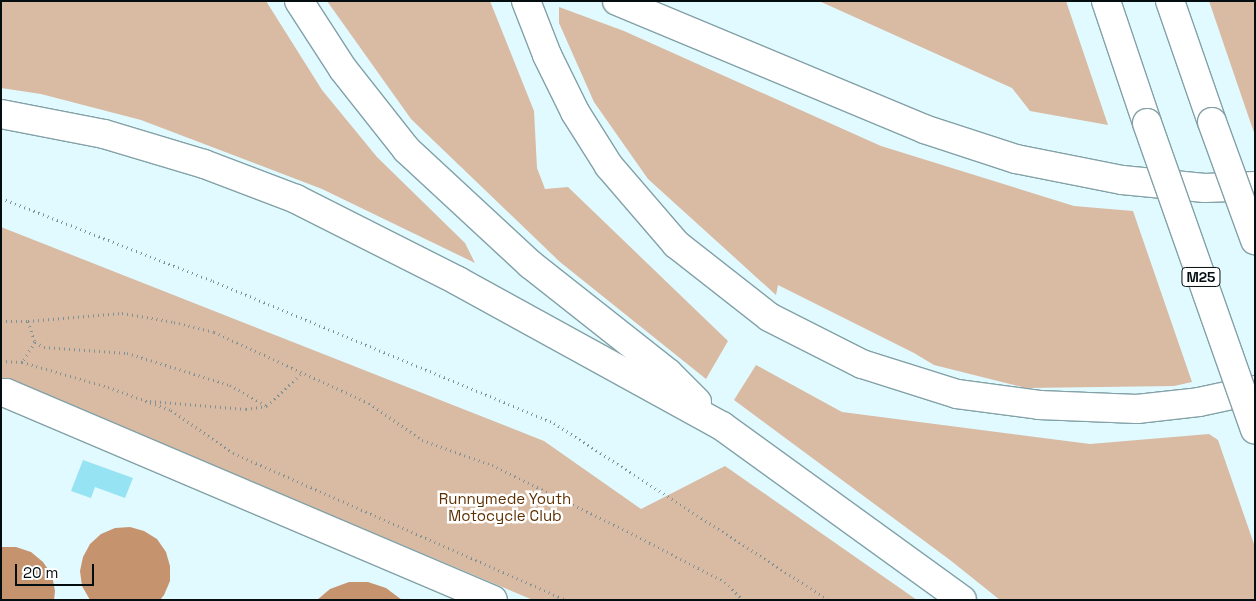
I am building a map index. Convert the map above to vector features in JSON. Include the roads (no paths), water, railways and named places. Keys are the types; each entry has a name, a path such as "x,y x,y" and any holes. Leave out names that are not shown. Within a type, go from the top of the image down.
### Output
{"main road":[{"path":"299,1 343,69 407,150 530,264 668,373 722,426"},
{"path":"526,1 547,55 575,112 610,166 676,244 770,318 862,364 957,394 1039,405 1137,409 1199,402 1255,390"},
{"path":"617,1 924,129 1016,159 1122,180 1206,188 1255,186"},
{"name":"M25","path":"1106,1 1255,430"},
{"path":"1170,1 1255,240"},
{"path":"1,114 104,134 204,164 296,199 458,281 722,426 962,600"},
{"path":"1,393 6,393 493,600"}],"park label":[{"name":"Runnymede Youth Motocycle Club","path":"505,506"}]}
